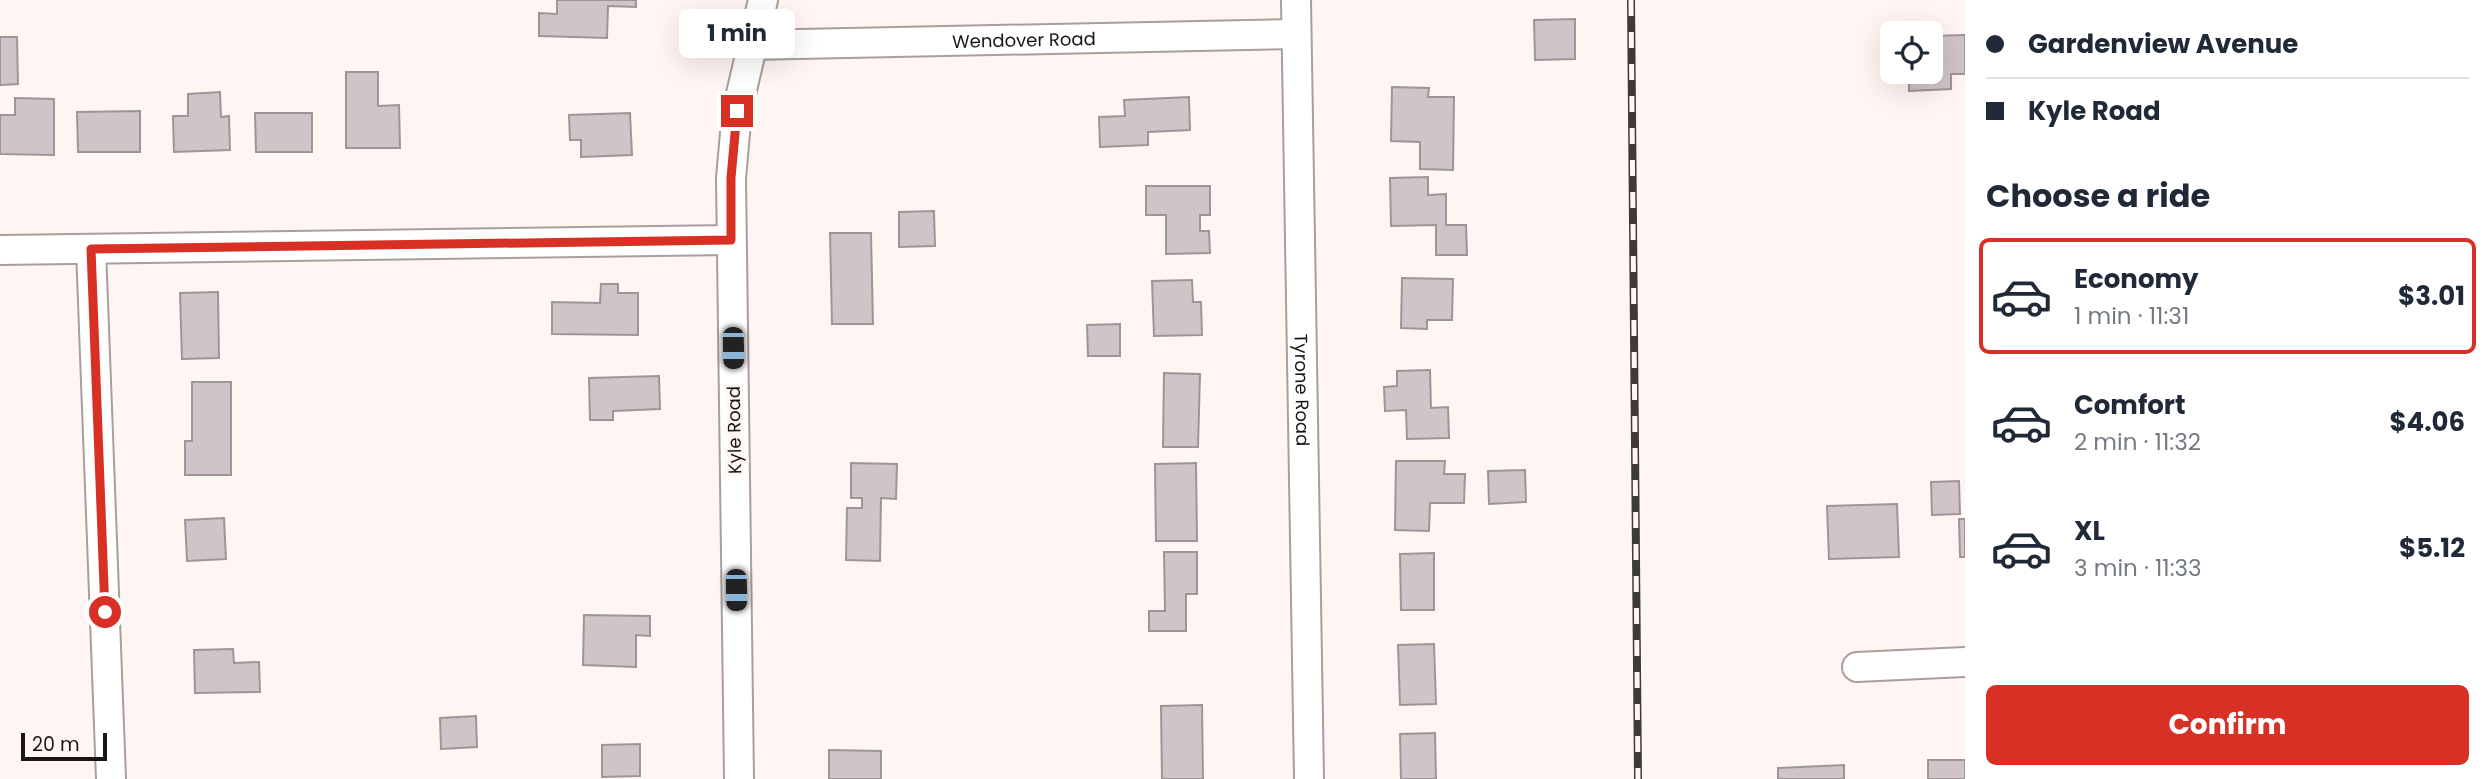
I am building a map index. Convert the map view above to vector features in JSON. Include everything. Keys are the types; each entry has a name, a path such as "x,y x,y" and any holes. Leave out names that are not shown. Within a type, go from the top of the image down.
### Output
{"street":[{"name":"Kyle Road","path":"739,779 731,178 737,111 763,0"},
{"name":"Tyrone Road","path":"1296,0 1309,779"},
{"name":"Wendover Road","path":"751,45 1296,34"},
{"path":"0,250 731,240"},
{"path":"91,249 111,779"},
{"path":"1857,667 1965,662"}],"building":[{"path":"557,0 636,0 636,7 608,6 607,38 539,36 539,13 557,14"},
{"path":"1575,19 1575,59 1535,60 1534,20"},
{"path":"1965,35 1965,74 1951,74 1951,89 1909,91 1909,84 1943,84 1943,36"},
{"path":"0,37 17,37 18,84 0,85"},
{"path":"346,72 378,72 378,106 399,105 400,148 346,148"},
{"path":"1392,87 1429,88 1428,97 1454,97 1453,170 1420,169 1420,142 1391,141"},
{"path":"220,92 221,117 229,116 230,150 174,152 173,116 188,116 188,94"},
{"path":"1189,97 1190,130 1148,132 1148,145 1100,147 1099,117 1125,116 1124,100"},
{"path":"15,98 54,99 54,155 0,154 0,115 15,115"},
{"path":"140,111 140,152 78,152 77,112"},
{"path":"255,113 312,113 312,152 256,152"},
{"path":"630,113 632,155 581,157 581,140 570,140 569,115"},
{"path":"1428,177 1428,195 1446,194 1446,225 1466,225 1467,255 1436,255 1436,225 1391,226 1390,178"},
{"path":"1146,186 1210,186 1210,215 1200,215 1200,231 1209,231 1210,253 1166,254 1166,215 1146,215"},
{"path":"934,211 935,246 899,247 899,212"},
{"path":"830,233 871,233 873,324 832,324"},
{"path":"1402,278 1453,279 1452,320 1427,320 1427,329 1401,328"},
{"path":"1192,280 1193,302 1201,302 1202,335 1154,336 1152,281"},
{"path":"601,284 618,284 618,293 638,293 638,335 552,334 552,302 600,303"},
{"path":"218,292 219,358 182,359 180,293"},
{"path":"1120,324 1120,356 1088,356 1087,325"},
{"path":"1430,370 1431,408 1448,407 1449,438 1407,439 1406,410 1385,411 1384,387 1397,386 1397,371"},
{"path":"1164,373 1200,374 1198,447 1163,447"},
{"path":"659,376 660,409 613,411 613,420 590,420 589,378"},
{"path":"192,382 231,382 231,475 185,475 185,441 192,441"},
{"path":"1396,461 1445,461 1444,474 1465,474 1464,503 1430,503 1429,531 1395,530"},
{"path":"851,463 897,464 896,499 881,498 880,561 846,560 847,508 862,508 862,498 851,498"},
{"path":"1196,463 1197,541 1156,541 1155,464"},
{"path":"1525,470 1526,502 1489,504 1488,471"},
{"path":"1959,481 1960,514 1932,515 1931,482"},
{"path":"1897,504 1899,557 1829,559 1827,506"},
{"path":"224,518 226,559 187,561 185,520"},
{"path":"1959,519 1965,519 1965,557 1960,557"},
{"path":"1164,552 1197,552 1197,594 1186,594 1186,631 1149,631 1149,611 1165,611"},
{"path":"1434,553 1434,610 1401,610 1400,554"},
{"path":"584,615 650,616 650,636 636,635 636,667 583,665"},
{"path":"1434,644 1436,704 1400,705 1398,645"},
{"path":"233,649 234,663 259,662 260,692 195,693 194,650"},
{"path":"1202,705 1203,779 1162,779 1161,706"},
{"path":"476,716 477,747 441,749 440,718"},
{"path":"1435,733 1436,779 1401,779 1400,734"},
{"path":"640,744 640,776 602,777 602,745"},
{"path":"829,750 881,751 881,779 829,779"},
{"path":"1928,760 1965,760 1965,779 1928,779"},
{"path":"1844,765 1844,779 1778,779 1778,768"}],"railway":[{"path":"1631,0 1638,779"}],"route":[{"path":"105,612 91,249 731,240 731,178 737,111"}]}
